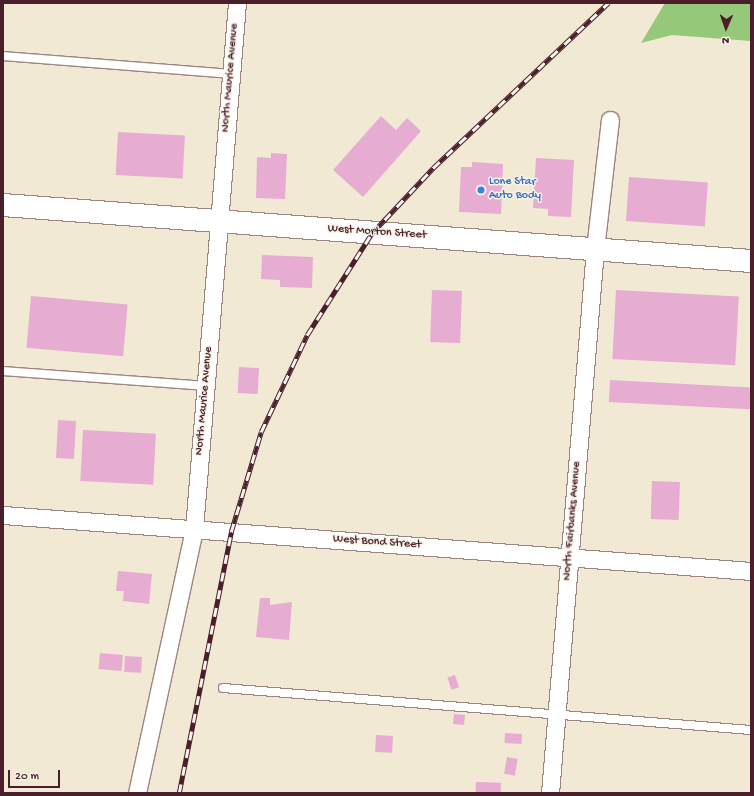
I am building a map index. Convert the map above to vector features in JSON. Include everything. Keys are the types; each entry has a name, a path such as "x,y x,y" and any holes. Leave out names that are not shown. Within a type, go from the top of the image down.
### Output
{"main road":[{"name":"West Morton Street","path":"3,205 751,261"}],"street":[{"name":"North Maurice Avenue","path":"137,793 194,529 236,3"},
{"name":"North Fairbanks Avenue","path":"550,793 595,249 610,120"},
{"name":"West Bond Street","path":"3,515 751,571"}],"lane":[{"path":"3,56 231,74"},
{"path":"3,371 206,386"},
{"path":"223,688 556,716 751,730"}],"green space":[{"path":"665,3 751,3 751,41 672,35 641,43"}],"building":[{"path":"381,116 396,130 407,118 421,131 363,197 333,170"},
{"path":"118,132 185,136 183,178 116,175"},
{"path":"271,153 287,154 285,199 256,198 257,157 271,158"},
{"path":"536,158 574,160 571,217 548,216 548,209 533,208"},
{"name":"Lone Star Auto Body","path":"472,162 503,164 501,214 459,212 461,167 472,167"},
{"path":"629,177 708,183 705,226 626,221"},
{"path":"262,255 313,257 312,288 280,287 280,280 261,279"},
{"path":"432,290 462,291 460,343 430,342"},
{"path":"616,290 739,296 735,365 612,359"},
{"path":"31,296 128,304 123,356 26,348"},
{"path":"239,367 259,368 258,394 238,393"},
{"path":"610,380 751,387 750,409 609,402"},
{"path":"58,420 76,421 74,459 56,458"},
{"path":"83,430 156,434 153,485 80,481"},
{"path":"652,481 680,482 679,520 651,519"},
{"path":"118,571 152,574 149,604 123,601 124,591 116,591"},
{"path":"260,598 270,598 270,605 292,602 289,640 256,637"},
{"path":"100,653 123,655 122,671 99,669"},
{"path":"125,656 142,657 141,673 124,672"},
{"path":"455,675 459,687 451,690 447,677"},
{"path":"454,714 465,715 464,725 453,724"},
{"path":"505,733 522,734 521,744 504,743"},
{"path":"376,735 393,736 392,753 375,752"},
{"path":"507,757 518,759 515,776 504,774"},
{"path":"476,782 501,783 501,793 476,793"}],"railway":[{"path":"179,793 231,532 261,432 307,335 372,233 433,168 608,3"}],"place":[{"name":"Lone Star Auto Body","path":"481,190"}]}
